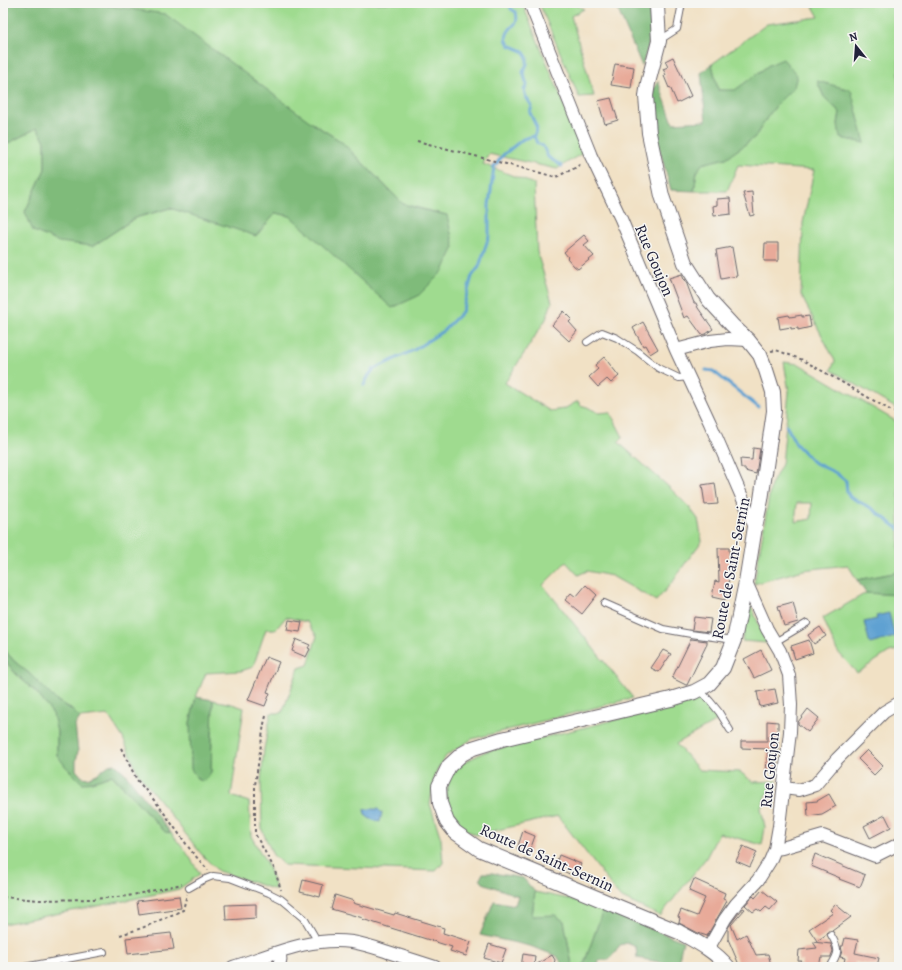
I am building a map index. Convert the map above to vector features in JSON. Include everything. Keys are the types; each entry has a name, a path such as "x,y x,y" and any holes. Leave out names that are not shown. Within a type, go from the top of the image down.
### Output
{"street":[{"name":"Rue Goujon","path":"530,3 591,156 621,219 676,350 755,527"},
{"name":"Route de Saint-Sernin","path":"656,3 659,41 646,96 648,133 662,196 685,263 708,299 748,340 760,355 773,392 774,411 761,500 734,640 723,668 709,684 694,692 671,699 502,739 474,748 462,754 449,766 439,786 440,803 447,822 455,832 479,849 679,932 708,949 728,967"},
{"path":"676,350 710,341 728,339 748,340"},
{"name":"Rue Goujon","path":"708,949 725,919 736,904 758,880 770,861 775,849 790,732 791,705 789,675 780,651 767,629 746,582"},
{"path":"784,788 799,790 815,786 838,759 884,712 899,703"},
{"path":"775,849 823,836 875,856 899,844"},
{"path":"233,967 298,945 318,942 351,942 367,945 435,967"},
{"path":"278,967 281,957 279,952"}],"lane":[{"path":"659,41 677,29 682,3"},
{"path":"586,342 602,332 617,338 637,351 658,368 679,378 689,377"},
{"path":"604,603 663,629 734,640"},
{"path":"775,642 807,623"},
{"path":"699,689 719,712 730,730"},
{"path":"189,888 213,876 230,878 269,893 285,902 304,918 318,942"},
{"path":"830,967 837,952 836,944 831,936"},
{"path":"24,967 104,952"}],"path":[{"path":"417,141 556,177 575,168 591,156"},
{"path":"760,355 776,350 803,360 899,415"},
{"path":"266,716 255,785 255,834 274,868 285,902"},
{"path":"120,748 137,780 159,806 192,852 213,876"},
{"path":"3,897 40,900 93,899 128,896 184,884 189,888 183,910 120,935"}],"green space":[{"path":"3,3 103,3 103,5 165,14 312,123 342,142 403,204 447,215 454,247 443,271 418,296 392,308 290,216 276,213 256,236 170,208 135,218 93,246 59,242 33,231 25,212 45,169 45,141 37,128 3,146"},
{"path":"103,3 522,3 584,152 557,169 489,154 483,164 534,184 537,252 552,302 546,319 505,383 550,411 564,409 578,401 580,405 599,413 610,412 623,437 618,442 689,507 698,519 702,541 675,579 656,601 612,576 587,571 578,575 566,562 543,585 633,698 472,739 446,756 435,774 430,804 441,839 443,863 436,871 284,865 273,855 262,830 261,781 264,749 271,713 282,713 299,668 308,665 317,636 307,622 286,617 276,629 266,629 253,667 241,671 206,673 196,697 190,723 211,772 213,700 244,708 231,796 249,802 251,836 267,864 276,890 218,871 202,855 138,773 123,738 108,715 80,718 72,710 56,700 31,675 14,661 3,648 3,146 37,128 45,141 45,169 25,212 93,246 135,218 170,208 256,235 276,213 290,216 446,215 403,204 342,142 312,123 103,5"},
{"path":"539,3 572,3 584,9 571,16 594,96 579,97"},
{"path":"623,3 648,3 649,5 651,31 642,66 618,10"},
{"path":"811,3 899,3 899,410 831,370 835,361 801,295 803,223 814,170 738,165 727,191 694,191 697,171 702,163 726,158 755,137 779,102 769,65 735,91 718,90 712,64 767,24 819,17","holes":["817,81 865,143 838,124 840,112 824,97"]},
{"path":"783,59 797,75 794,87 768,116 755,137 726,158 702,164 697,172 694,191 671,190 655,133 652,93 658,81 673,123 706,121 701,73 712,64 718,90 735,90 769,65"},
{"path":"817,81 851,90 865,143 840,138 838,124 840,112 824,97"},
{"path":"784,362 799,364 899,423 899,572 857,580 848,565 803,570 754,584 771,485 782,464 789,392","holes":["797,503 812,503 811,519 795,522"]},
{"path":"899,572 899,595 866,593 857,580"},
{"path":"866,593 899,595 899,650 889,652 857,673 837,651 823,618"},
{"path":"748,605 751,606 767,643 742,641"},
{"path":"3,648 14,661 31,675 56,700 72,710 80,718 75,725 78,751 76,770 82,777 88,778 97,774 109,765 115,764 125,773 171,833 165,832 112,775 93,782 82,783 66,767 57,755 57,732 53,714 36,692 16,674 3,658"},
{"path":"3,658 16,674 36,692 54,714 57,732 57,755 88,783 112,775 165,832 171,833 189,856 200,874 179,889 3,924"},
{"path":"196,697 213,700 211,772 205,781 198,780 191,769 190,723"},
{"path":"700,699 718,720 676,744 699,770 740,772 753,782 778,781 767,794 761,808 765,827 762,845 719,833 706,858 660,916 620,897 558,816 476,835 460,827 450,812 446,794 450,777 459,765 484,752"},
{"path":"483,873 523,878 535,892 532,916 555,915 564,921 572,965 574,967 559,967 561,962 557,956 530,946 480,935 494,901 515,905 518,896 483,883 480,879"},
{"path":"535,892 574,900 603,910 583,967 574,967 572,965 564,921 532,916"},
{"path":"603,910 683,941 677,967 665,967 665,963 637,958 636,947 627,943 620,945 609,960 599,960 598,967 583,967"}],"water":[{"path":"889,613 895,637 870,644 864,622 877,619 876,616"},
{"path":"378,809 382,813 380,822 370,819 366,815 364,810"}],"building":[{"path":"673,57 691,96 677,103 664,76 666,75 663,69 668,67 665,61"},
{"path":"615,64 634,67 631,88 611,85"},
{"path":"611,98 618,120 605,124 598,101"},
{"path":"752,192 754,215 750,216 743,193"},
{"path":"730,198 731,214 714,216 713,206 717,205 717,199"},
{"path":"584,235 589,241 584,245 594,256 578,269 567,258 568,257 564,252"},
{"path":"765,243 778,243 778,261 764,261"},
{"path":"732,247 737,276 721,279 716,250"},
{"path":"682,274 694,303 696,303 713,329 706,334 702,335 688,316 684,318 669,278"},
{"path":"564,311 572,319 569,322 577,331 569,341 552,325"},
{"path":"789,315 790,317 802,315 802,317 809,316 811,327 798,330 798,328 791,329 791,327 780,329 778,317"},
{"path":"643,322 658,349 650,354 645,345 643,346 633,328"},
{"path":"604,357 619,376 611,383 607,379 598,387 589,377 598,369 595,365"},
{"path":"753,448 760,449 756,474 745,471 745,468 741,468 740,459 752,460"},
{"path":"715,483 718,504 705,505 702,485"},
{"path":"718,548 729,548 730,574 725,600 712,597 715,581 719,582"},
{"path":"586,585 597,595 582,614 565,600 571,593 576,597"},
{"path":"793,602 798,622 784,626 778,606"},
{"path":"694,617 711,619 709,632 692,630"},
{"path":"289,620 302,622 300,632 287,630"},
{"path":"820,627 826,636 814,644 808,635"},
{"path":"296,639 310,645 308,648 310,649 306,657 292,651"},
{"path":"691,639 707,641 707,644 686,685 672,678"},
{"path":"809,640 813,653 795,659 791,646"},
{"path":"663,650 671,654 659,672 651,668"},
{"path":"761,650 771,670 754,678 744,659"},
{"path":"266,657 279,662 267,692 270,693 265,706 248,700"},
{"path":"775,689 778,703 760,707 757,692"},
{"path":"808,709 819,718 808,732 798,724 798,722"},
{"path":"767,721 778,722 777,772 766,771 768,749 741,748 741,741 767,741"},
{"path":"867,750 883,766 874,775 858,759"},
{"path":"829,794 836,806 822,814 808,816 807,802 817,801"},
{"path":"885,815 891,827 870,838 864,826"},
{"path":"523,831 535,836 529,853 517,849"},
{"path":"743,846 757,852 750,867 736,861"},
{"path":"815,854 865,875 860,887 811,866"},
{"path":"559,855 581,864 576,877 555,866"},
{"path":"694,879 725,893 723,899 727,901 707,936 679,923 680,918 678,917 681,910 697,916 705,898 689,891"},
{"path":"303,880 323,885 320,897 300,892"},
{"path":"762,890 777,902 770,910 766,907 761,912 757,909 753,912 745,905 753,896 755,898"},
{"path":"335,895 354,901 353,903 394,915 395,913 444,928 443,933 471,942 466,956 450,951 452,947 331,909"},
{"path":"179,896 181,908 139,914 137,901"},
{"path":"256,904 256,918 226,920 225,905"},
{"path":"835,904 851,917 832,931 828,931 827,934 817,941 809,929 833,913 830,910"},
{"path":"743,908 745,909 731,925 737,939 746,934 756,955 768,954 770,961 769,967 740,967 728,939 728,928"},
{"path":"171,933 174,949 128,954 126,938"},
{"path":"845,938 858,940 855,953 879,958 877,966 855,962 854,967 843,967 845,958 840,957 842,951 841,946 843,946"},
{"path":"813,942 831,944 833,951 831,957 821,957 819,967 801,967 802,961 798,961 799,950 817,948"},
{"path":"489,944 506,949 501,963 484,958"},
{"path":"523,954 535,956 534,966 552,955 555,960 553,967 521,967"}],"waterway":[{"path":"510,3 511,9 516,12 517,20 510,29 506,39 509,45 523,51 527,57 527,64 523,72 527,85 524,90 526,97 532,106 530,113 537,128 534,136 537,143 543,146 548,157 562,166"},
{"path":"364,385 374,369 414,350 443,331 462,312 472,276 479,267 489,236 489,205 494,167 503,155 523,139 534,136"},
{"path":"706,370 713,371 758,407"},
{"path":"786,425 796,444 813,462 836,473 846,481 847,492 850,497 871,508 899,529"}]}
